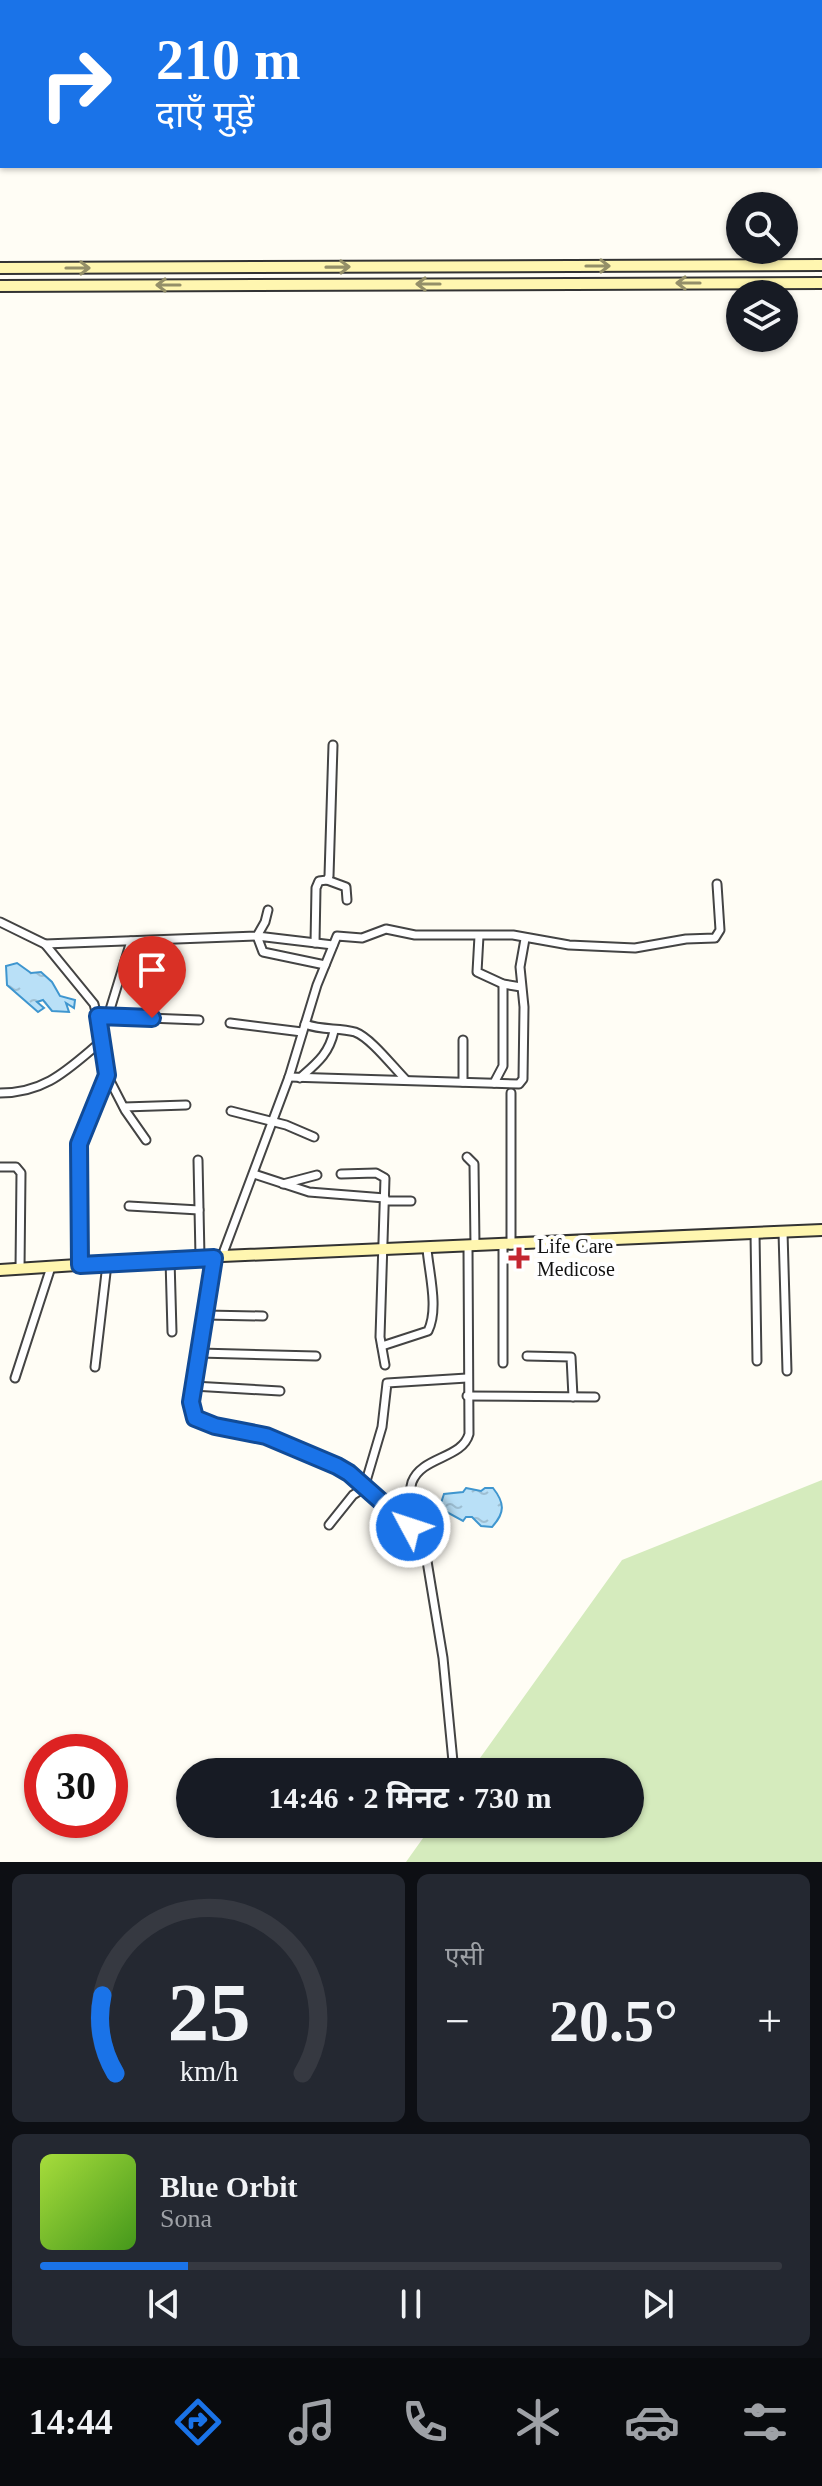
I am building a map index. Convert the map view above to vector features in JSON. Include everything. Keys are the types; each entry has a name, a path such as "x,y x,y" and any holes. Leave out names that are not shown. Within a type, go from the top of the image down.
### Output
{"street":[{"path":"0,268 821,265 821,283 0,286"},
{"path":"327,880 333,745"},
{"path":"315,943 316,888 319,881 327,880 346,887 347,900"},
{"path":"453,1758 443,1658 422,1540 349,1473 337,1466 266,1436 199,1421 193,1412 193,1386 218,1258 274,1121 325,965 341,935 362,938 386,929 415,935 513,935 569,945 635,948 686,939 715,938 720,930 717,884"},
{"path":"257,936 268,910"},
{"path":"0,922 45,944 86,993 98,1016 107,1075 146,1140"},
{"path":"257,936 263,952 325,965"},
{"path":"45,944 257,936 333,945"},
{"path":"479,936 477,972 503,984 521,987"},
{"path":"289,1077 519,1084 523,1079 524,1007 520,961 525,939"},
{"path":"108,1016 131,941"},
{"path":"494,1083 503,1066 503,984"},
{"path":"98,1016 199,1020"},
{"path":"230,1023 356,1033 365,1038 406,1081"},
{"path":"300,1078 322,1060 334,1031"},
{"path":"0,1093 35,1089 53,1081 103,1040"},
{"path":"463,1040 463,1082"},
{"path":"80,1265 79,1144 107,1075"},
{"path":"503,1363 511,1093"},
{"path":"124,1107 186,1105"},
{"path":"231,1111 274,1121 314,1137"},
{"path":"410,1527 411,1487 418,1472 467,1440 474,1164 467,1157"},
{"path":"198,1160 200,1257"},
{"path":"0,1167 16,1167 21,1173 20,1269"},
{"path":"254,1174 309,1192 411,1201"},
{"path":"341,1174 381,1174 385,1180 380,1323 385,1365"},
{"path":"281,1184 317,1175"},
{"path":"129,1206 199,1210"},
{"path":"0,1270 200,1257 822,1230"},
{"path":"783,1232 787,1371"},
{"path":"755,1233 757,1361"},
{"path":"382,1346 428,1331 431,1325 427,1249"},
{"path":"170,1259 172,1332"},
{"path":"95,1367 107,1264"},
{"path":"15,1378 51,1267"},
{"path":"205,1315 263,1316"},
{"path":"199,1353 316,1356"},
{"path":"527,1356 582,1357"},
{"path":"571,1357 573,1397"},
{"path":"329,1525 353,1495 364,1488 382,1427 387,1383 467,1378"},
{"path":"193,1386 280,1391"},
{"path":"467,1396 595,1397"}],"green space":[{"path":"822,1480 822,1862 406,1862 423,1838 644,1838 644,1758 480,1758 622,1560"}],"water":[{"path":"17,963 31,973 41,972 52,982 60,996 75,1000 74,1008 66,1003 69,1012 52,1011 43,1000 37,1002 44,1008 38,1012 7,985 6,966"},
{"path":"466,1488 481,1491 493,1488 497,1493 502,1508 492,1527 481,1526 472,1517 466,1517 463,1521 443,1510 441,1503 444,1494 463,1492"}],"place":[{"name":"Life Care Medicose","path":"519,1258"}],"route":[{"path":"152,1018 98,1016 107,1075 79,1144 80,1265 214,1258 191,1402 195,1418 215,1426 266,1436 337,1466 410,1527"}]}
